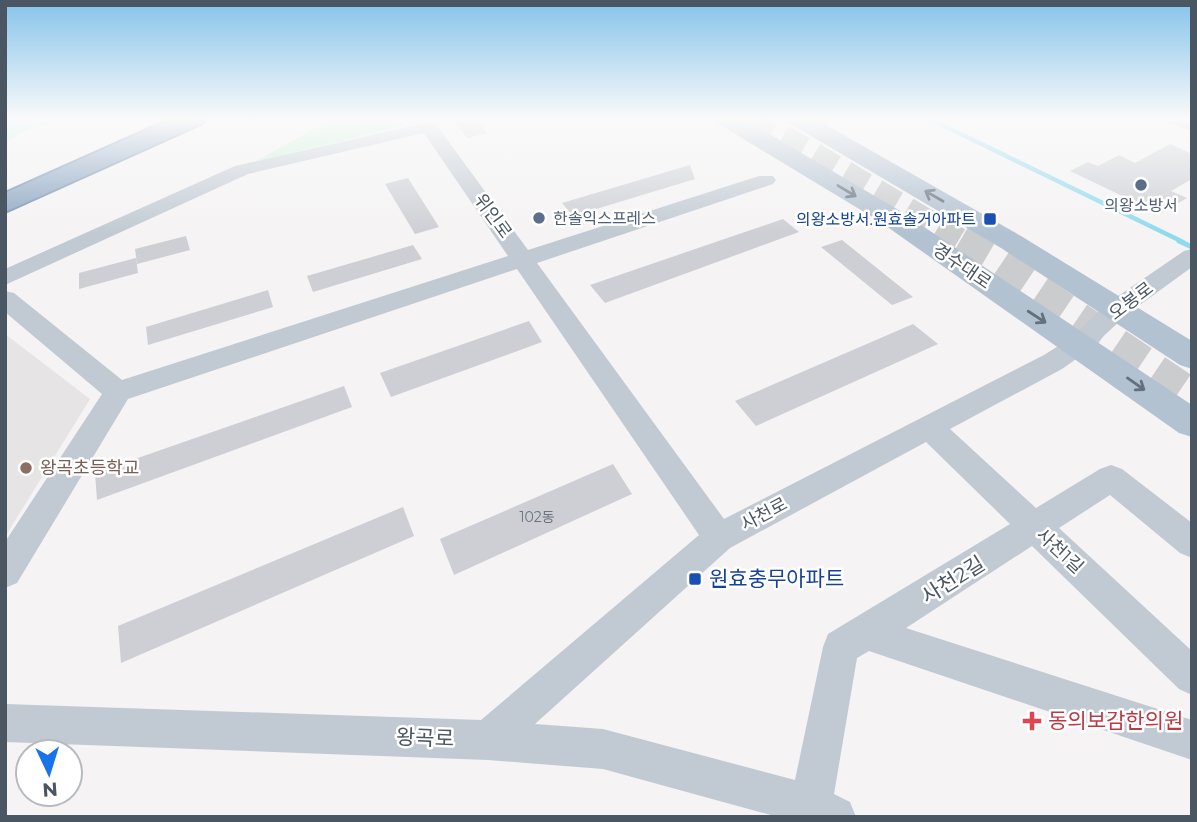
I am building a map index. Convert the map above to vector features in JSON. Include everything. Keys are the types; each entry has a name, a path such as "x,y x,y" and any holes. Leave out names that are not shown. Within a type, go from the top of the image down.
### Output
{"highway":[{"path":"5,181 62,156"},
{"path":"5,204 110,156"}],"main road":[{"name":"경수대로","path":"789,156 888,215 1192,423"},
{"path":"869,156 1192,357"},
{"path":"888,215 985,242 1036,269 1051,271 1041,261"},
{"path":"1192,393 1189,406 1192,409"}],"street":[{"name":"위인로","path":"5,278 242,170 301,156"},
{"name":"위인로","path":"450,156 719,538"},
{"path":"5,572 118,392 766,180"},
{"name":"오봉로","path":"1080,344 1117,309 1189,259"},
{"path":"5,299 118,392"},
{"name":"사천로","path":"488,740 719,538 1052,362 1080,344"},
{"name":"사천1길","path":"929,427 1192,676"},
{"name":"사천2길","path":"823,811 841,647 1111,478 1192,543"},
{"path":"867,633 1192,740"},
{"name":"왕곡로","path":"5,723 488,740 603,748 823,811"}],"shaded area":[{"name":"왕곡초등학교","path":"5,334 90,399 5,537"}],"green space":[{"path":"264,156 277,156 254,162"}],"building":[{"name":"의왕소방서","path":"1116,156 1135,163 1147,156 1192,156 1192,179 1171,191 1187,198 1160,214 1070,171 1088,162 1098,166"},
{"path":"690,165 695,179 573,216 562,203"},
{"path":"408,178 439,227 415,234 385,184"},
{"path":"783,219 799,232 605,303 590,285"},
{"path":"186,236 190,250 137,264 135,249"},
{"path":"842,240 913,297 892,305 821,247"},
{"path":"413,245 422,259 313,292 307,276"},
{"path":"136,258 138,273 79,289 79,273"},
{"path":"268,290 273,307 148,345 146,327"},
{"path":"529,321 542,342 391,397 380,373"},
{"path":"913,324 938,344 756,426 735,401"},
{"path":"344,386 352,407 97,500 95,473"},
{"path":"613,464 632,494 454,575 440,539"},
{"path":"403,507 414,536 121,663 118,626"}],"waterway":[{"path":"1007,156 1183,242"},
{"path":"1179,241 1192,247"}],"tunnel":[{"path":"817,156 963,242"},
{"path":"960,241 996,262 1192,394"}],"place":[{"name":"의왕소방서","path":"1141,185"},
{"name":"한솔익스프레스","path":"539,218"},
{"name":"의왕소방서.원효솔거아파트","path":"990,219"},
{"name":"왕곡초등학교","path":"26,468"},
{"name":"원효충무아파트","path":"695,579"},
{"name":"동의보감한의원","path":"1032,721"}]}
